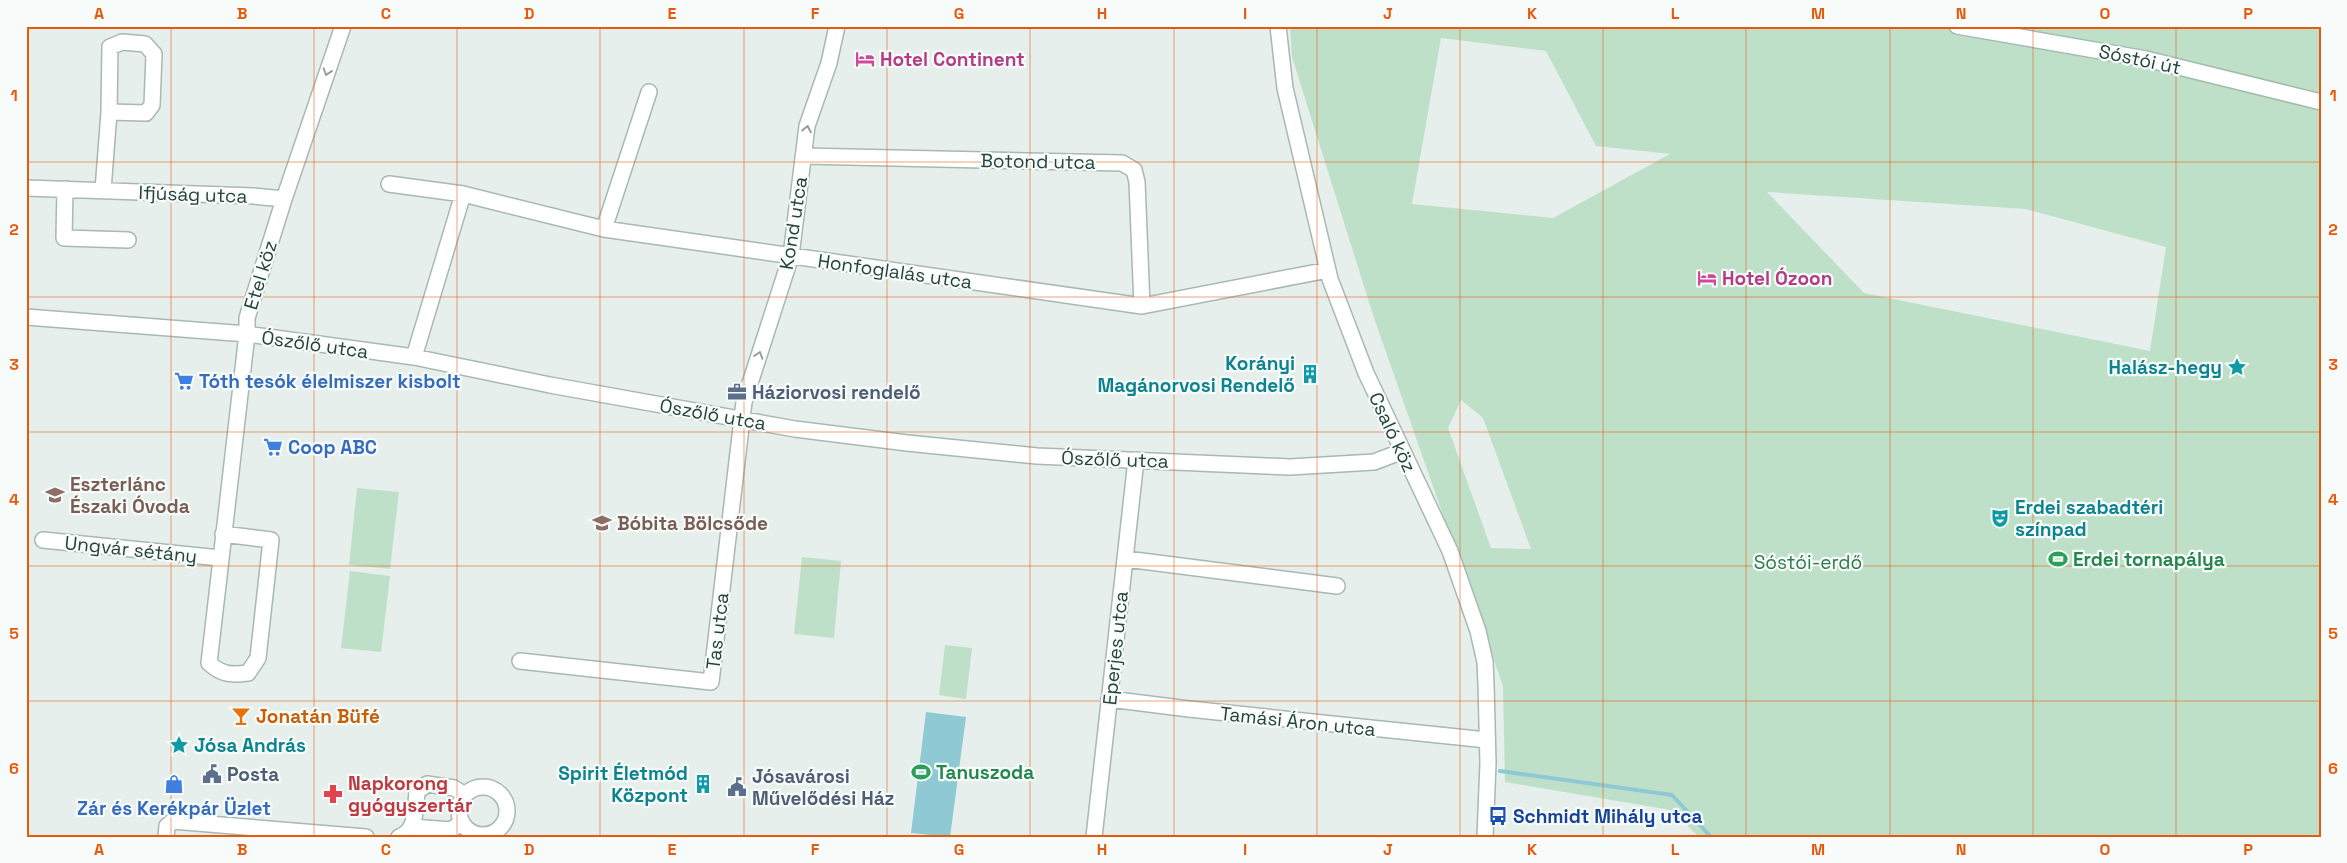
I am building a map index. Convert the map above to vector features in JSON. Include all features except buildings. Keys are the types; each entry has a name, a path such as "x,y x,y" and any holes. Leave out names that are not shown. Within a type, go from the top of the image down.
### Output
{"street":[{"name":"Etel köz","path":"223,534 271,540 258,658 248,673 230,675 220,673 209,663 220,558 246,334 247,318 284,199 343,26"},
{"name":"Kond utca","path":"743,419 744,402 791,256 807,126 829,63 837,26"},
{"name":"Csaló köz","path":"1278,26 1285,88 1328,270 1366,374 1450,550 1478,631 1485,662 1487,740 1485,837"},
{"name":"Sóstói út","path":"1957,26 2146,59 2321,102"},
{"path":"103,190 109,112 110,47 122,42 146,44 154,54 152,105 146,113 109,112"},
{"path":"604,229 649,92"},
{"name":"Botond utca","path":"803,156 1122,163 1134,170 1137,182 1142,306"},
{"name":"Honfoglalás utca","path":"389,184 463,194 604,229 1142,306 1328,270"},
{"name":"Ifjúság utca","path":"26,188 253,196 284,199"},
{"path":"65,189 64,238 128,240"},
{"path":"414,357 463,194"},
{"name":"Ószőlő utca","path":"26,316 246,334 414,357 550,385 795,429 1037,456 1290,467 1374,462 1403,451"},
{"name":"Tas utca","path":"520,661 711,682 743,419"},
{"name":"Eperjes utca","path":"1094,837 1136,460"},
{"name":"Ungvár sétány","path":"43,540 220,558"},
{"path":"1126,559 1337,586"},
{"name":"Tamási Áron utca","path":"1109,699 1487,740"},
{"path":"399,837 407,834 412,827 417,792 427,784 454,788 465,795"},
{"path":"483,787 497,791 505,801 506,818 496,832 482,835 472,832 462,822 459,814 460,804 465,795 471,791 483,787"},
{"path":"166,837 167,826 173,821 366,837"},
{"path":"412,827 451,830 462,822"}],"green space":[{"name":"Sóstói-erdő","path":"1290,26 2321,26 2321,837 1699,837 1671,810 1505,782 1503,686 1374,318 1292,57","holes":["1441,38 1546,51 1596,146 1670,154 1553,218 1412,204","1767,192 2026,209 2166,247 2150,351 1864,293","1461,400 1483,418 1531,549 1491,548 1448,428"]},
{"path":"357,488 399,492 390,569 349,565"},
{"path":"802,557 841,561 834,638 794,634"},
{"path":"350,571 390,576 381,652 341,648"},
{"path":"945,645 972,648 966,699 939,695"}],"water":[{"path":"926,712 966,717 950,837 911,833"}],"waterway":[{"path":"1500,771 1672,795 1711,837"}],"place":[{"name":"Hotel Continent","path":"865,59"},
{"name":"Hotel Ózoon","path":"1707,278"},
{"name":"Halász-hegy","path":"2237,367"},
{"name":"Korányi Magánorvosi Rendelő","path":"1310,374"},
{"name":"Tóth tesók élelmiszer kisbolt","path":"184,381"},
{"name":"Háziorvosi rendelő","path":"737,392"},
{"name":"Coop ABC","path":"273,447"},
{"name":"Eszterlánc Északi Óvoda","path":"55,495"},
{"name":"Erdei szabadtéri színpad","path":"2000,518"},
{"name":"Bóbita Bölcsőde","path":"602,523"},
{"name":"Erdei tornapálya","path":"2058,559"},
{"name":"Jonatán Büfé","path":"241,716"},
{"name":"Jósa András","path":"179,745"},
{"name":"Tanuszoda","path":"921,772"},
{"name":"Posta","path":"212,774"},
{"name":"Zár és Kerékpár Üzlet","path":"174,784"},
{"name":"Spirit Életmód Központ","path":"703,784"},
{"name":"Jósavárosi Művelődési Ház","path":"737,787"},
{"name":"Napkorong gyógyszertár","path":"333,794"},
{"name":"Schmidt Mihály utca","path":"1498,816"}]}
